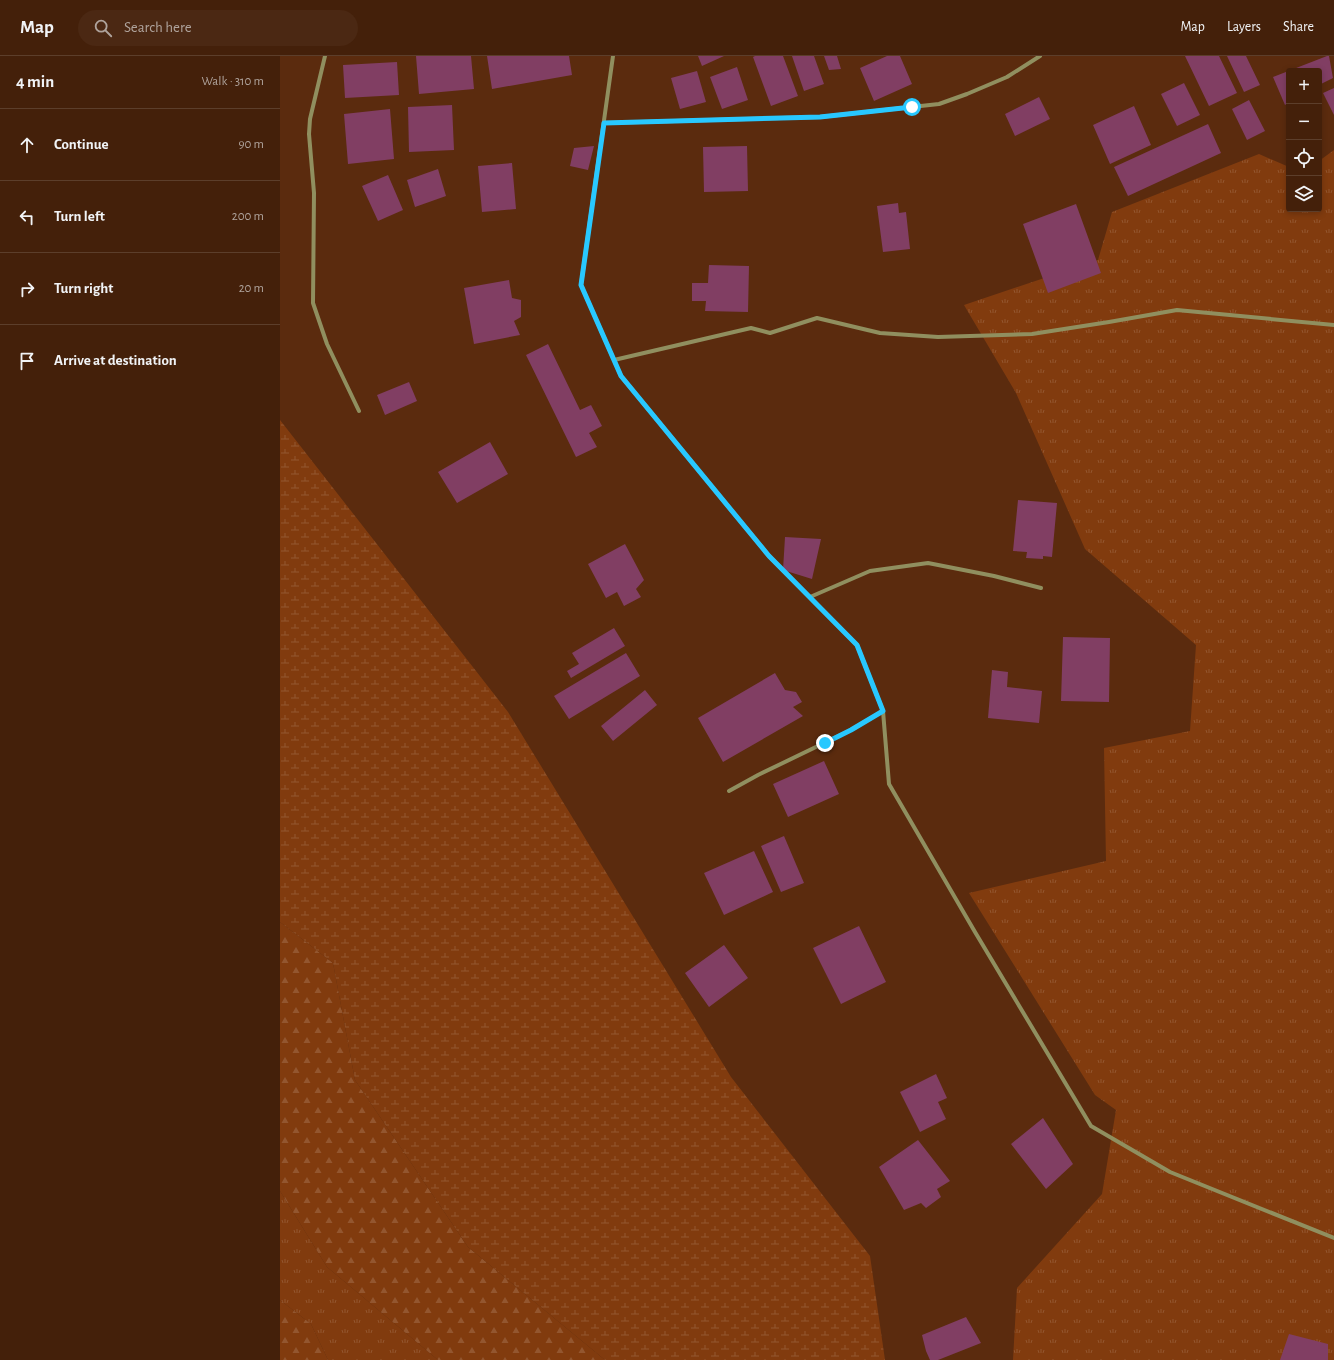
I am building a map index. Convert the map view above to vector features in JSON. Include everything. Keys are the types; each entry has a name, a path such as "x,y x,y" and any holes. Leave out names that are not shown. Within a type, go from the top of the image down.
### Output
{"street":[{"path":"325,56 310,119 309,134 314,192 314,303 327,344 358,411"},
{"path":"613,56 581,285 621,376 764,550 857,645 883,711 889,784 975,932 1091,1126 1170,1172 1334,1238"},
{"path":"604,123 820,117 939,104 967,94 1007,76 1040,56"},
{"path":"614,360 751,328 770,333 818,318 880,333 938,337 1032,334 1177,310 1334,325"},
{"path":"810,597 870,571 928,563 994,576 1041,588"},
{"path":"729,792 758,775 851,730 883,711"}],"green space":[{"path":"1334,150 1334,1360 1013,1360 1017,1288 1102,1194 1116,1110 1095,1095 969,893 1106,861 1104,748 1190,731 1196,645 1085,549 1016,393 964,305 1098,260 1112,212 1259,154 1286,166 1286,212 1322,212 1322,159"},
{"path":"280,420 508,712 731,1077 870,1256 885,1360 605,1360 468,1247 355,1080 333,963 280,922"},
{"path":"280,922 333,963 355,1080 468,1247 605,1360 438,1360 327,1267 280,1191"},
{"path":"280,1191 327,1267 438,1360 328,1360 311,1324 280,1300"},
{"path":"280,1300 311,1324 328,1360 280,1360"}],"building":[{"path":"416,56 471,56 474,89 419,94"},
{"path":"487,56 569,56 572,75 492,89"},
{"path":"698,56 724,56 702,66"},
{"path":"783,56 798,96 771,106 753,57"},
{"path":"792,56 814,56 824,84 804,91"},
{"path":"824,56 837,56 841,69 829,70"},
{"path":"887,56 900,56 912,84 874,101 860,68"},
{"path":"1185,56 1219,56 1237,93 1209,106"},
{"path":"1227,56 1246,56 1260,85 1244,92"},
{"path":"1329,56 1333,78 1322,84 1322,68 1296,68"},
{"path":"397,62 399,95 345,98 343,65"},
{"path":"737,67 748,100 722,109 710,77"},
{"path":"697,71 706,102 680,109 671,78"},
{"path":"1286,72 1285,105 1273,77"},
{"path":"1184,83 1200,115 1177,126 1161,94"},
{"path":"1334,88 1334,115 1323,93"},
{"path":"1039,97 1050,119 1015,136 1005,114"},
{"path":"1249,100 1265,131 1247,140 1232,109"},
{"path":"452,105 454,150 409,152 408,107"},
{"path":"1134,106 1151,145 1110,164 1093,125"},
{"path":"390,109 394,159 348,164 344,114"},
{"path":"1208,124 1221,153 1128,196 1114,167"},
{"path":"594,146 588,170 570,166 574,148"},
{"path":"747,146 748,191 704,192 703,147"},
{"path":"512,163 516,209 482,212 478,166"},
{"path":"438,169 446,196 415,207 407,180"},
{"path":"388,175 403,210 378,221 362,186"},
{"path":"898,203 899,213 906,212 910,249 883,252 877,206"},
{"path":"1076,204 1101,273 1048,293 1023,224"},
{"path":"709,265 749,266 748,312 705,311 706,301 692,301 692,283 708,283"},
{"path":"509,280 512,298 521,300 521,317 514,321 520,335 474,344 464,288"},
{"path":"548,344 580,410 591,405 602,426 589,433 597,447 576,457 526,355"},
{"path":"409,382 417,401 385,415 377,395"},
{"path":"490,442 508,474 457,503 438,472"},
{"path":"1018,500 1057,503 1052,557 1043,556 1043,559 1026,558 1027,552 1013,551"},
{"path":"785,537 821,539 812,579 783,570"},
{"path":"625,544 644,580 636,589 641,597 624,606 617,592 606,598 588,564"},
{"path":"614,628 625,646 571,678 567,671 579,664 572,653"},
{"path":"1063,637 1110,638 1109,702 1061,701"},
{"path":"626,653 640,676 569,719 554,696"},
{"path":"992,670 1008,672 1007,687 1042,691 1039,723 988,718"},
{"path":"775,673 785,690 796,692 802,702 793,707 803,716 723,762 698,718"},
{"path":"645,690 657,705 613,741 601,726"},
{"path":"824,761 839,794 788,817 773,784"},
{"path":"784,836 804,883 781,892 761,846"},
{"path":"754,851 773,892 724,915 704,873"},
{"path":"859,926 886,982 841,1004 813,948"},
{"path":"724,945 748,978 709,1007 685,973"},
{"path":"936,1074 947,1098 938,1102 946,1119 920,1132 900,1092"},
{"path":"1043,1118 1073,1164 1046,1189 1011,1144"},
{"path":"918,1140 950,1181 937,1189 941,1197 926,1208 921,1203 904,1210 879,1167"},
{"path":"966,1317 981,1343 938,1360 930,1360 922,1335"},
{"path":"1289,1334 1328,1344 1328,1360 1280,1360"}],"route":[{"path":"825,743 883,711 857,645 769,556 621,376 581,285 604,123 820,117 912,107"}]}
